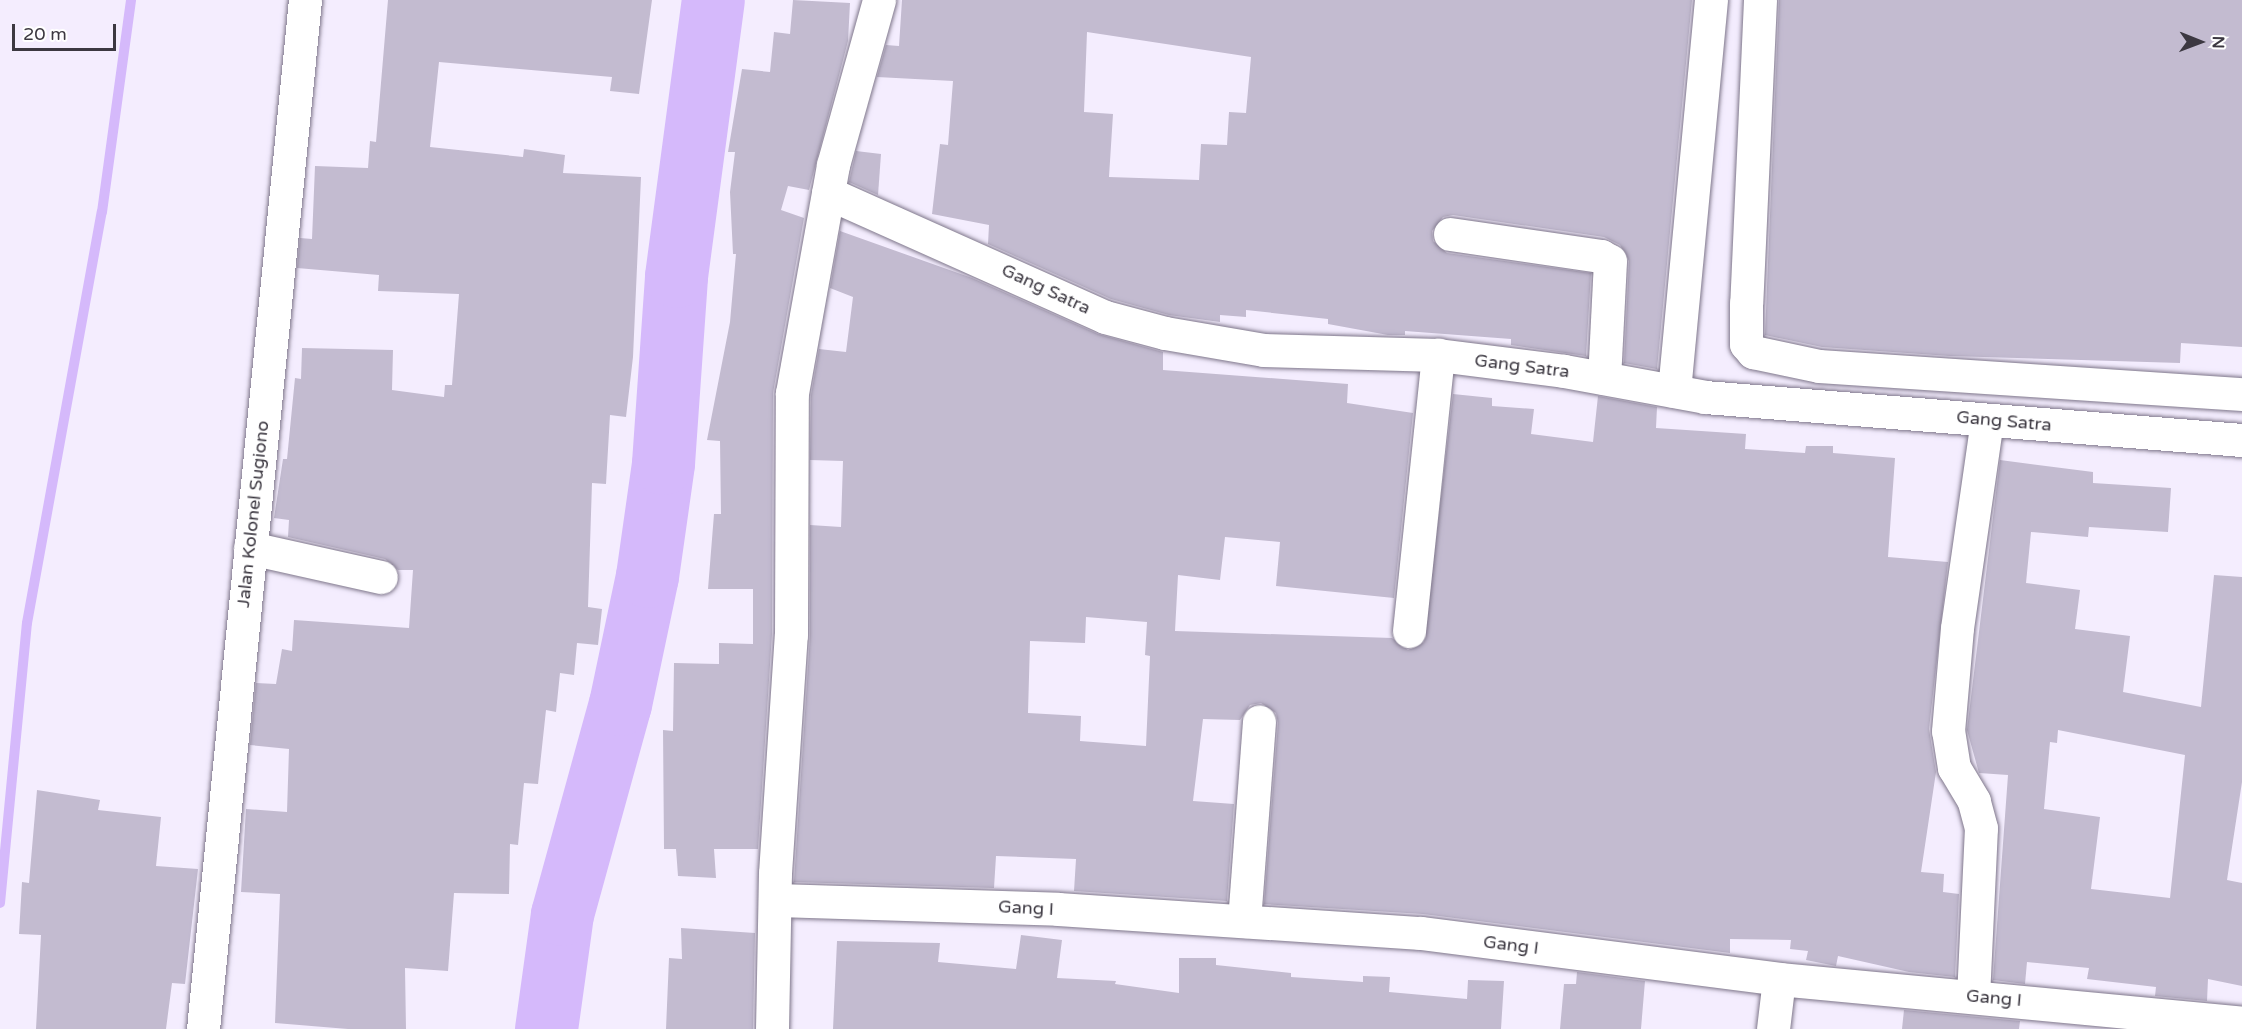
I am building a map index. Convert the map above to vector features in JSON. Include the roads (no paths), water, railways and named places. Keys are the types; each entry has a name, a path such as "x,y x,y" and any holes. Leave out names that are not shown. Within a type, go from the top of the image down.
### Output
{"street":[{"name":"Jalan Kolonel Sugiono","path":"203,1029 306,0"},
{"path":"772,1029 777,900 775,873 791,635 792,393 828,193 879,0"},
{"path":"1674,391 1711,0"},
{"path":"1760,0 1746,303 1746,344 1753,352 1819,366 2242,394"},
{"name":"Gang Satra","path":"828,193 1105,317 1155,330 1263,350 1438,356 1604,378 1674,391 1988,420 2242,440"},
{"path":"1450,234 1601,256 1610,261 1604,378"},
{"path":"1409,631 1438,356"},
{"path":"1973,997 1981,828 1974,801 1954,768 1948,731 1957,628 1988,420"},
{"path":"250,548 381,577"},
{"path":"1244,921 1258,722"},
{"name":"Gang I","path":"777,900 976,905 1421,933 1779,979 1973,997 2042,1016 2242,1023"},
{"path":"1773,1029 1779,979"}],"waterway":[{"path":"0,903 27,623 102,212 131,0"},
{"path":"546,1029 562,914 620,704 647,576 663,463 676,276 713,0"}]}
